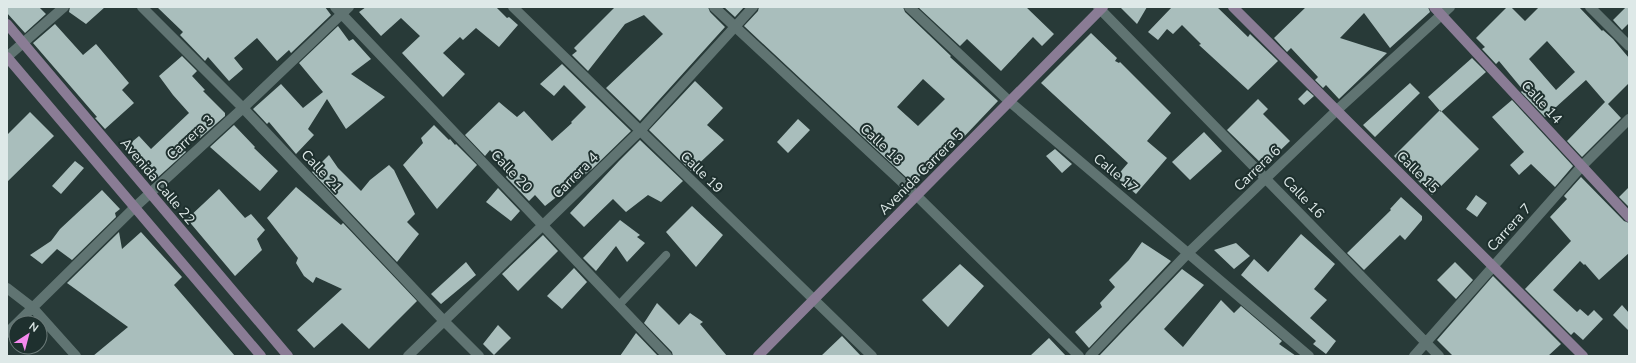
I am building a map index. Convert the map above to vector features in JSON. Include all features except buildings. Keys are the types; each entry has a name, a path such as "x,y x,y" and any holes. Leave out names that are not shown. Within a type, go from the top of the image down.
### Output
{"street":[{"name":"Calle 21","path":"142,7 243,108 444,321 479,356"},
{"name":"Carrera 3","path":"26,315 135,207 243,108 339,11 350,7"},
{"name":"Calle 19","path":"513,7 872,356"},
{"name":"Calle 18","path":"714,7 917,196 1079,356"},
{"name":"Carrera 4","path":"408,356 640,131 753,7"},
{"name":"Calle 17","path":"909,7 1010,102 1309,356"},
{"name":"Calle 15","path":"1233,7 1583,356"},
{"name":"Calle 14","path":"1434,7 1629,217"},
{"name":"Carrera 6","path":"1090,356 1188,253 1336,111 1450,7"},
{"path":"1590,7 1629,46"},
{"path":"61,8 7,57 261,356"},
{"name":"Avenida Carrera 5","path":"758,356 1101,8"},
{"name":"Calle 16","path":"1101,8 1439,356"},
{"name":"Calle 20","path":"339,11 667,356"},
{"name":"Avenida Calle 22","path":"7,24 288,356"},
{"name":"Carrera 7","path":"1414,356 1582,166 1629,119"},
{"path":"7,288 33,308 76,356"}],"lane":[{"path":"619,305 666,255"}]}
